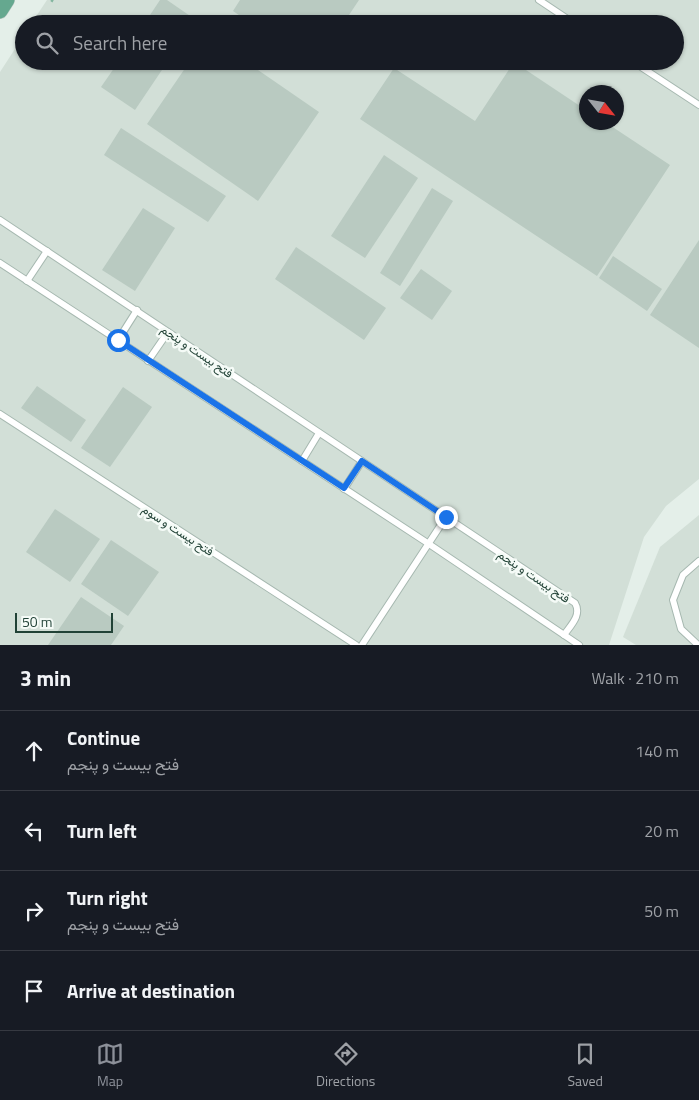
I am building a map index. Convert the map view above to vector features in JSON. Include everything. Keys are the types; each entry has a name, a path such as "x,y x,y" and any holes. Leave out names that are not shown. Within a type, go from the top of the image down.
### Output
{"main road":[{"path":"0,11 7,0"}],"lane":[{"path":"539,0 562,15"},
{"path":"646,70 699,105"},
{"name":"فتح بیست و پنجم","path":"0,220 575,603 578,608 577,616 564,635"},
{"path":"27,281 47,251"},
{"path":"0,263 429,544 579,645"},
{"path":"118,340 137,310"},
{"path":"148,361 168,332"},
{"name":"فتح بیست و سوم","path":"0,414 356,645"},
{"path":"302,461 319,433"},
{"path":"344,488 362,461"},
{"path":"362,645 446,517"},
{"path":"698,645 681,630 672,600 683,575 699,561"}],"shaded area":[{"path":"47,0 699,0 699,479 666,506 644,537 609,645 0,645 0,72 15,49 15,70 684,70 684,15 37,15"},
{"path":"699,515 699,645 636,645 623,637 660,547"}],"building":[{"path":"160,0 167,0 189,15 150,15"},
{"path":"240,0 359,0 349,15 239,15 233,11"},
{"path":"113,70 162,70 135,110 101,87"},
{"path":"184,70 258,70 319,112 258,201 147,124"},
{"path":"393,70 397,70 475,121 509,70 526,70 579,105 579,130 617,130 670,165 597,276 360,119"},
{"path":"121,128 226,196 208,222 104,155"},
{"path":"384,155 418,178 365,258 331,236"},
{"path":"432,188 453,201 400,286 380,273"},
{"path":"143,208 175,228 135,291 102,270"},
{"path":"699,240 699,348 650,315"},
{"path":"296,247 386,308 364,340 275,279"},
{"path":"613,256 662,289 647,311 599,278"},
{"path":"421,269 452,291 432,320 400,298"},
{"path":"37,386 86,420 71,442 21,408"},
{"path":"123,387 152,407 110,467 81,448"},
{"path":"55,509 100,539 70,582 26,552"},
{"path":"111,540 159,572 128,616 81,584"},
{"path":"81,597 124,626 111,645 48,645"}],"route":[{"path":"118,340 344,488 362,461 446,517"}]}
